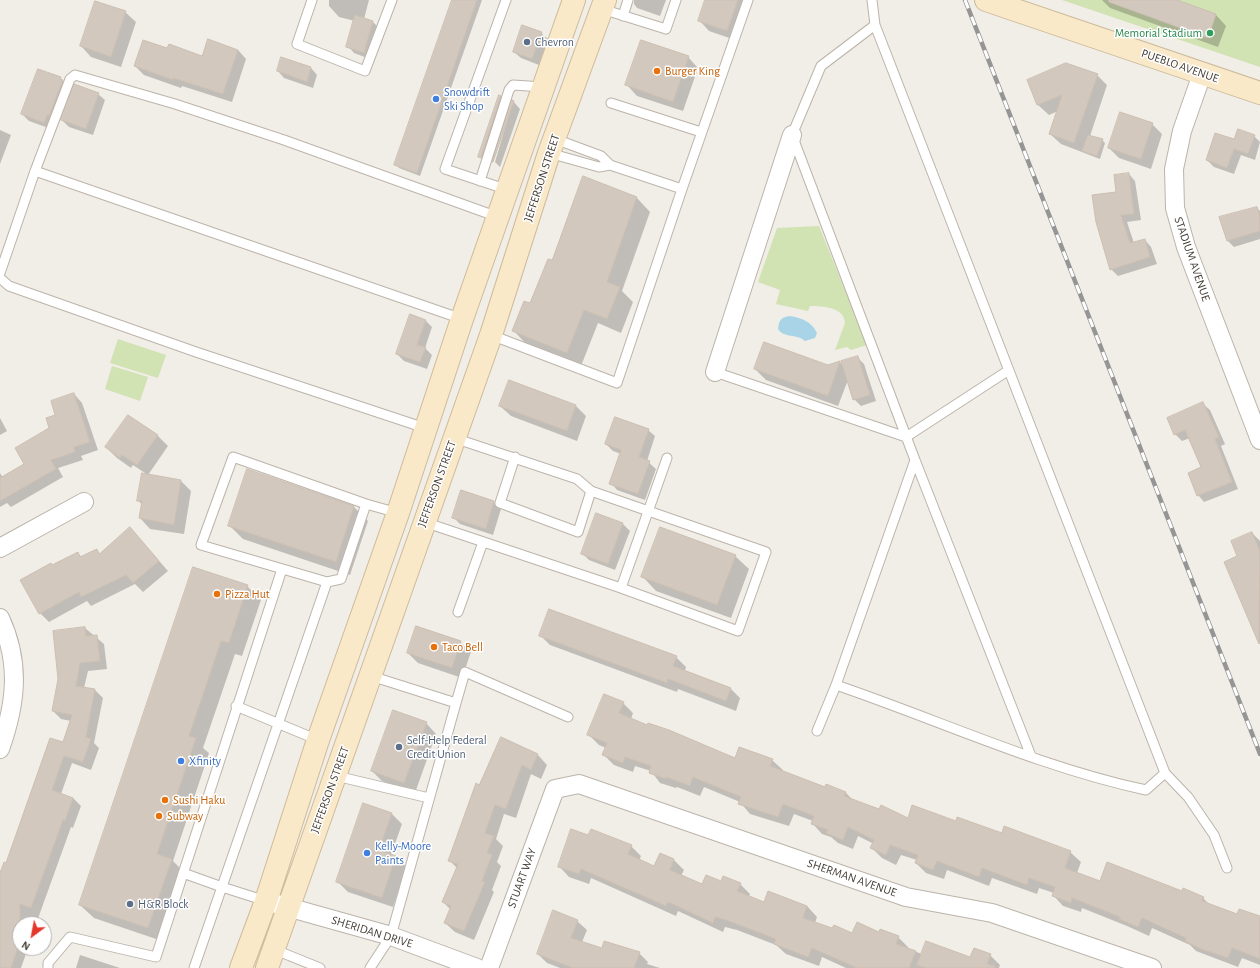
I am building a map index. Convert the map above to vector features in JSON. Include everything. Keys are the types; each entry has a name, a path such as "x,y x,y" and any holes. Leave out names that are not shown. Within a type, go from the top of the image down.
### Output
{"main road":[{"name":"JEFFERSON STREET","path":"241,968 266,901 318,740 398,513 462,319 574,0"},
{"name":"PUEBLO AVENUE","path":"986,0 1013,5 1260,94"},
{"name":"JEFFERSON STREET","path":"270,958 287,907 336,776 369,675 491,335 552,146 603,5"}],"street":[{"name":"STADIUM AVENUE","path":"1202,74 1182,131 1174,169 1175,208 1186,247 1260,440"},
{"path":"715,372 792,135"},
{"path":"0,548 84,502"},
{"path":"0,618 6,631 13,660 15,692 9,722 0,749"},
{"name":"SHERMAN AVENUE","path":"555,789 579,784 906,897 992,913 1152,968"},
{"name":"STUART WAY","path":"489,968 555,789"},
{"name":"SHERIDAN DRIVE","path":"266,901 391,936 477,968"}],"lane":[{"path":"312,0 297,44 365,71 392,0"},
{"path":"506,0 445,169 508,190"},
{"path":"623,16 628,0"},
{"path":"491,335 617,383 701,132 748,0"},
{"path":"872,0 875,25 1165,774 1188,797 1214,835 1227,868"},
{"path":"603,5 623,16 666,29 673,1"},
{"path":"875,25 821,66 792,135 906,437 1031,756"},
{"path":"0,273 35,171 70,79 75,75 175,104 284,140 498,217"},
{"path":"480,181 509,90 514,84 544,87"},
{"path":"611,103 701,132"},
{"path":"552,146 601,156 610,165 682,188"},
{"path":"552,146 599,167 610,165"},
{"path":"35,171 462,319"},
{"path":"0,278 9,286 196,352 425,428"},
{"path":"906,437 1009,370"},
{"path":"715,372 906,437"},
{"path":"424,522 621,588 738,631 766,552 591,491 577,479 515,457 454,438"},
{"path":"366,504 341,579 327,582 201,544 233,457 366,504 398,513"},
{"path":"515,457 500,503 578,532 591,491"},
{"path":"621,588 667,458"},
{"path":"817,731 836,685 915,460"},
{"path":"458,612 483,542"},
{"path":"48,968 48,963 70,937 156,957 236,706 282,569"},
{"path":"194,968 327,582"},
{"path":"370,968 391,936 465,672 568,717"},
{"path":"369,675 456,703"},
{"path":"836,685 1031,756 1102,780 1146,790 1165,774"},
{"path":"236,706 318,740"},
{"path":"336,776 429,798"},
{"path":"183,873 222,888 266,901"},
{"path":"270,958 320,968"}],"green space":[{"name":"Memorial Stadium","path":"1062,0 1260,0 1260,67"},
{"path":"819,226 867,345 851,350 847,347 835,350 845,323 841,314 832,308 821,306 810,306 808,311 776,304 780,290 758,282 777,228"},
{"path":"118,339 166,355 158,378 110,363"},
{"path":"112,366 148,377 140,401 105,389"}],"water":[{"path":"790,316 802,319 809,323 817,333 815,338 805,341 798,337 781,332 778,329 780,321 784,317"}],"building":[{"path":"452,0 477,0 417,173 394,165"},
{"path":"705,0 738,0 727,31 698,21"},
{"path":"1109,0 1177,0 1216,14 1208,38 1109,2"},
{"path":"95,1 126,11 111,57 80,46"},
{"path":"355,15 373,21 364,53 346,47"},
{"name":"Chevron","path":"522,25 542,32 532,59 513,52"},
{"path":"208,39 238,50 223,94 173,78 173,80 134,66 143,40 167,48 169,44 202,56"},
{"name":"Burger King","path":"641,40 689,56 673,102 625,85"},
{"path":"281,57 311,67 307,82 277,71"},
{"path":"1066,63 1098,74 1074,143 1049,134 1062,95 1037,105 1027,80"},
{"path":"38,69 61,77 60,79 63,80 49,116 47,115 44,123 21,114"},
{"path":"74,84 99,93 86,129 61,120"},
{"path":"499,95 501,96 481,158 478,157"},
{"path":"512,100 514,101 492,162"},
{"path":"1120,112 1153,123 1141,159 1108,148"},
{"path":"1238,129 1255,135 1248,154 1234,149 1227,168 1206,160 1215,133 1234,139"},
{"path":"1088,135 1103,139 1097,156 1082,151"},
{"path":"1129,173 1134,214 1121,215 1130,243 1145,239 1150,257 1110,270 1096,222 1092,195 1116,192 1114,175"},
{"path":"583,176 637,197 607,282 620,287 607,319 584,310 567,353 512,331 524,301 530,303 548,259 552,260"},
{"path":"1257,207 1260,216 1260,231 1227,241 1219,217"},
{"path":"410,314 426,320 417,345 426,347 420,362 396,354"},
{"path":"764,342 828,365 840,361 828,396 754,369"},
{"path":"858,356 870,395 853,400 841,361"},
{"path":"509,380 576,405 567,431 499,406"},
{"path":"74,393 90,442 74,447 75,452 51,460 56,469 0,501 0,478 24,464 15,448 49,428 46,418 55,415 51,401"},
{"path":"1203,402 1219,437 1215,439 1232,482 1197,496 1188,473 1201,467 1185,430 1174,435 1167,418"},
{"path":"128,415 158,435 137,465 122,455 120,458 105,447"},
{"path":"615,417 649,429 639,457 650,461 638,494 609,484 621,450 605,444"},
{"path":"247,469 354,506 336,562 228,526"},
{"path":"142,473 181,480 174,525 139,518 142,501 137,501"},
{"path":"461,490 494,501 486,529 452,518"},
{"path":"596,513 623,523 608,564 581,554"},
{"path":"130,527 159,561 133,583 126,575 81,597 79,592 39,614 20,580 51,563 52,565 78,552 80,557 97,549 99,554"},
{"path":"660,527 736,555 717,605 641,577"},
{"path":"1252,532 1260,551 1259,644 1224,562 1237,556 1231,541"},
{"path":"193,567 248,585 229,643 221,641 189,736 196,738 157,854 172,859 148,928 79,905"},
{"path":"549,609 677,656 673,666 731,688 726,701 668,679 667,683 539,636"},
{"name":"Taco Bell","path":"416,626 461,641 452,668 407,653"},
{"path":"85,627 86,636 97,635 100,661 80,663 76,686 95,689 86,737 91,739 83,762 64,756 52,790 73,798 65,821 63,820 31,908 20,904 20,916 12,916 12,956 15,956 11,968 0,968 0,873 4,862 6,863 50,738 63,742 72,715 52,711 58,679 53,631"},
{"path":"604,694 624,702 619,713 647,725 648,723 669,730 735,758 739,747 773,759 770,766 825,787 826,784 846,792 844,796 879,809 881,805 908,818 912,805 956,821 957,817 1002,833 1004,826 1071,851 1065,868 1100,881 1107,862 1182,891 1183,888 1204,897 1202,901 1237,914 1239,909 1260,916 1260,959 1232,948 1228,958 1201,949 1185,941 1186,938 1142,918 1138,927 1119,919 1120,917 1072,898 1071,903 1052,896 1055,887 1029,878 1027,885 982,868 979,877 937,861 933,870 915,863 918,855 890,845 886,855 870,848 874,840 848,827 843,840 826,833 828,830 811,824 814,816 783,804 778,817 738,804 741,797 693,777 690,786 666,777 666,779 649,773 651,766 625,757 623,763 602,755 607,743 587,735"},
{"name":"Self-Help Federal Credit Union","path":"393,710 427,722 404,783 371,771"},
{"path":"501,737 538,754 531,770 522,765 506,809 495,805 485,833 494,836 487,853 492,855 482,881 485,882 464,931 444,923 451,906 442,902 458,864 448,861 476,783 479,785"},
{"name":"Kelly-Moore Paints","path":"363,803 392,813 379,850 396,856 382,898 336,882"},
{"path":"571,829 588,835 591,829 632,845 628,854 654,866 660,853 674,859 670,870 702,884 706,875 721,881 723,876 741,883 737,891 764,902 768,891 807,906 803,918 832,928 834,925 852,933 857,922 879,932 880,929 899,936 896,944 916,951 909,968 857,968 812,948 808,957 774,944 776,939 726,920 715,917 713,923 668,902 666,906 581,869 579,874 558,867"},
{"path":"553,910 578,920 571,938 602,948 604,941 640,952 634,968 573,968 537,954"},
{"path":"926,941 970,957 974,948 991,954 987,964 995,966 995,968 926,968 917,965"}],"railway":[{"path":"965,0 1260,754"}],"place":[{"name":"Memorial Stadium","path":"1210,33"},
{"name":"Chevron","path":"527,42"},
{"name":"Burger King","path":"657,71"},
{"name":"Snowdrift Ski Shop","path":"436,99"},
{"name":"Pizza Hut","path":"217,594"},
{"name":"Taco Bell","path":"434,647"},
{"name":"Self-Help Federal Credit Union","path":"399,747"},
{"name":"Xfinity","path":"181,761"},
{"name":"Sushi Haku","path":"165,800"},
{"name":"Subway","path":"159,816"},
{"name":"Kelly-Moore Paints","path":"367,853"},
{"name":"H&R Block","path":"130,904"}]}
